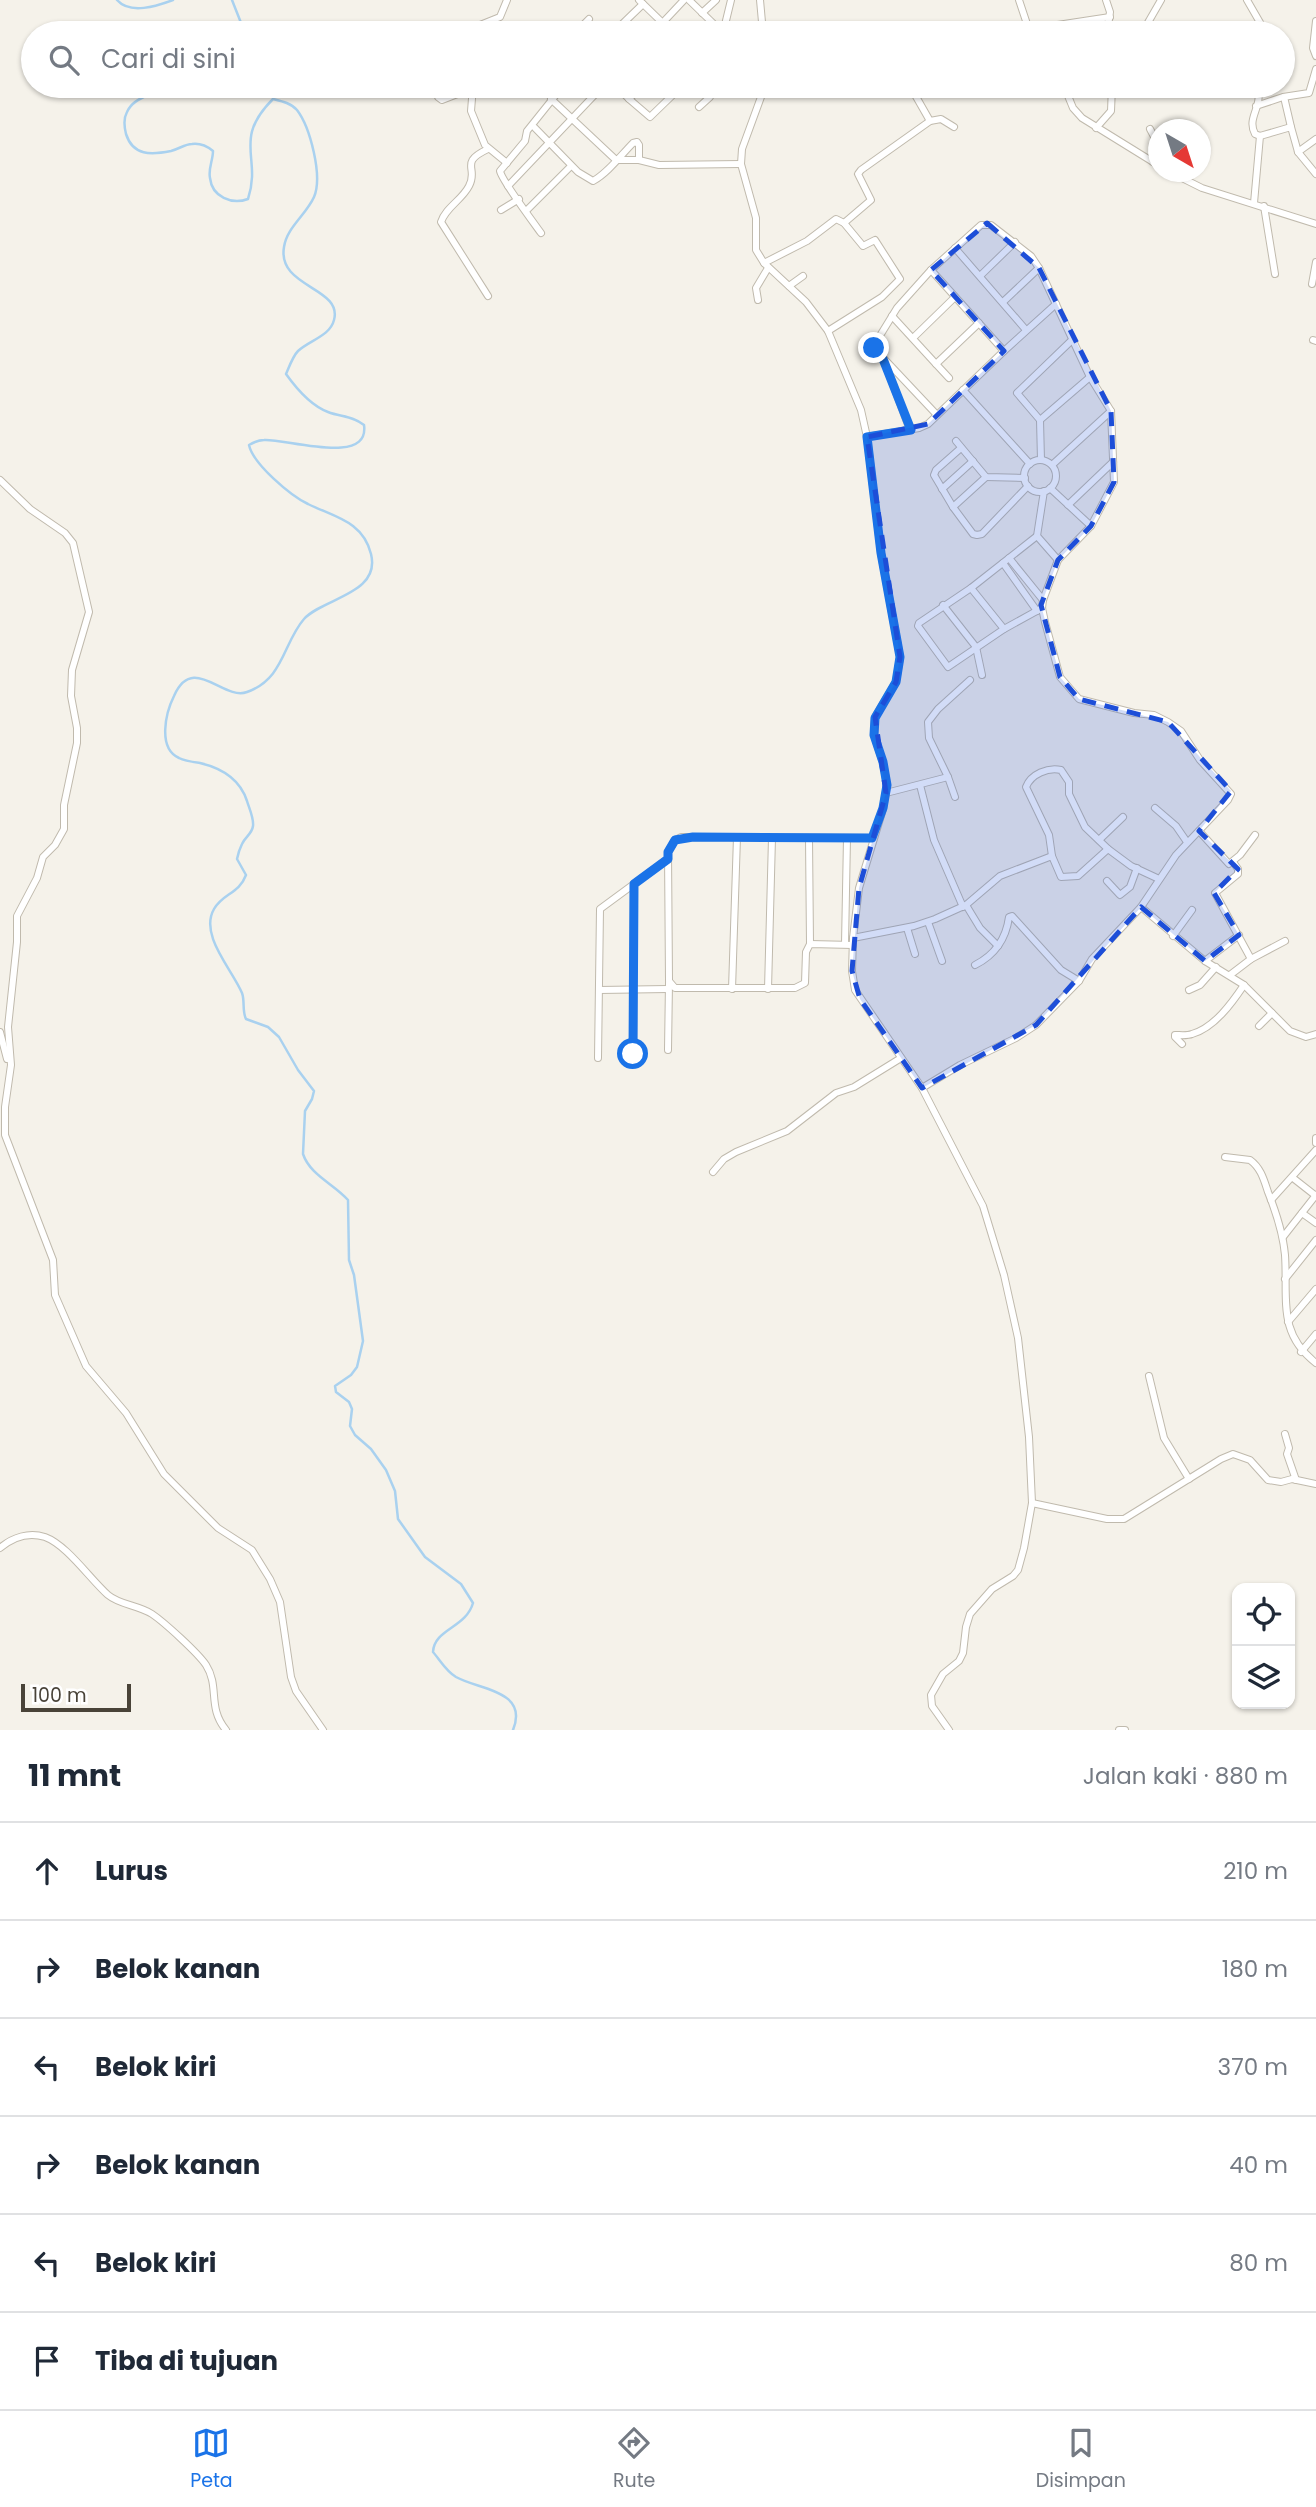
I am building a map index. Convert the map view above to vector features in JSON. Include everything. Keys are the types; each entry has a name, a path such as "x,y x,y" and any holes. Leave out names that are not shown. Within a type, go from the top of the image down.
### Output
{"street":[{"path":"490,21 500,17 507,0"},
{"path":"665,21 687,0 710,21"},
{"path":"702,13 716,0"},
{"path":"726,21 731,0"},
{"path":"760,0 762,21"},
{"path":"1019,0 1026,21"},
{"path":"1106,0 1109,21"},
{"path":"1149,21 1161,0"},
{"path":"1247,0 1259,21"},
{"path":"624,21 641,2 661,21"},
{"path":"1088,21 1110,18"},
{"path":"1316,21 1313,48 1316,56"},
{"path":"1295,95 1310,93 1316,69"},
{"path":"472,98 471,111 488,149 507,163"},
{"path":"508,186 591,98"},
{"path":"629,99 650,117 670,98"},
{"path":"699,107 709,98"},
{"path":"761,98 742,149 741,164 756,218 756,250 766,265 806,302 828,331 861,410 867,437 881,553 900,657 896,682 875,718 874,735 883,762 886,793 859,888 850,943"},
{"path":"917,98 930,121"},
{"path":"1068,98 1073,108 1097,128 1148,159"},
{"path":"1097,128 1111,111 1112,98"},
{"path":"1260,98 1252,128 1255,134 1260,136 1291,127"},
{"path":"1256,106 1281,98"},
{"path":"1284,98 1298,152 1316,174"},
{"path":"541,233 500,176 500,171 525,141 527,131 551,100 616,160 639,160 659,165 741,164"},
{"path":"844,223 871,200 859,173 930,121 941,119 954,127"},
{"path":"535,128 571,166 593,181 637,142 639,160"},
{"path":"1254,204 1260,136"},
{"path":"1298,152 1316,139"},
{"path":"488,149 476,154 472,159 470,185 440,222 488,296"},
{"path":"526,211 571,166"},
{"path":"1190,182 1316,224"},
{"path":"501,210 519,199"},
{"path":"1264,206 1275,274"},
{"path":"758,300 756,288 766,265 807,241 834,220 844,223 863,246 875,240 900,279 881,297 828,331"},
{"path":"937,415 873,347 892,316 931,270 981,225 987,223 1015,242 1031,256 1039,268 1071,341 1111,411 1114,482 1091,526 1058,560 1041,606 951,666 946,665 918,626 919,623 971,588 1037,536 1047,490 1056,477 1052,465 1041,460 1030,464"},
{"path":"980,276 1015,242"},
{"path":"955,248 1026,330"},
{"path":"1312,285 1316,262"},
{"path":"1003,302 1039,268"},
{"path":"931,270 1004,351"},
{"path":"789,286 803,276"},
{"path":"913,338 956,297"},
{"path":"867,437 911,430 928,424 1056,304"},
{"path":"892,316 949,378"},
{"path":"936,364 979,323"},
{"path":"1041,460 1040,420 1018,395 1018,390 1071,341"},
{"path":"883,359 911,430"},
{"path":"1040,420 1090,377"},
{"path":"963,390 1030,464"},
{"path":"1052,465 1111,411"},
{"path":"956,441 986,477"},
{"path":"961,447 934,473 953,507 974,534 979,535 1028,486"},
{"path":"942,489 973,461"},
{"path":"1068,505 1114,462"},
{"path":"1030,464 1025,478 1028,486 1035,491 1047,490 1091,526"},
{"path":"953,507 986,477 1025,478"},
{"path":"0,480 30,509 65,533 73,543 89,612 72,670 71,696 77,743 64,805 64,828 55,845 43,857 37,878 17,916 17,942 8,1027 10,1071 5,1107 5,1135 53,1260 55,1295 86,1366 126,1413 164,1474 218,1528 252,1550 280,1602 291,1677 296,1691 323,1730"},
{"path":"1037,536 1058,560"},
{"path":"922,1088 960,1065 1017,1038 1036,1025 1079,981 1092,960 1141,907 1187,842 1228,800 1231,791 1200,760 1181,732 1168,722 1154,715 1079,699 1073,695 1060,677 1041,606 1006,561"},
{"path":"1006,561 1041,606"},
{"path":"971,588 1004,629"},
{"path":"943,605 976,647 982,675"},
{"path":"955,797 930,740 928,722 938,709 970,680"},
{"path":"1108,849 1088,869 1073,877 1061,877 1052,856 1049,835 1026,787 1029,781 1051,769 1063,771 1069,782 1069,794 1085,827 1108,849 1160,879"},
{"path":"886,793 948,776"},
{"path":"920,785 934,840 964,906 998,946"},
{"path":"1155,808 1176,826 1187,842"},
{"path":"1099,840 1122,817"},
{"path":"1199,831 1227,863 1233,862 1255,835"},
{"path":"667,1050 670,845 681,837 872,838"},
{"path":"732,989 737,837"},
{"path":"768,989 772,838"},
{"path":"668,981 675,988 681,989 802,987 806,977 806,952 810,944 809,838"},
{"path":"847,838 850,943 855,990 922,1088 983,1206 1004,1275 1018,1338 1029,1437 1032,1503 1018,1570 977,1603 966,1627 963,1653 959,1661 943,1674 931,1695 932,1706 949,1730"},
{"path":"810,944 850,943 928,922 964,906 1000,876 1052,856"},
{"path":"598,1058 600,909 668,859"},
{"path":"1233,862 1238,874 1215,894 1251,959"},
{"path":"1107,881 1120,895 1130,887 1137,868"},
{"path":"633,1054 634,884"},
{"path":"1141,907 1205,961 1244,985 1290,1031 1306,1037 1316,1034"},
{"path":"1173,936 1192,910"},
{"path":"975,965 998,946 1009,917 1012,916 1061,970 1079,981"},
{"path":"928,922 942,961"},
{"path":"907,928 915,954"},
{"path":"1205,961 1239,936"},
{"path":"1230,975 1251,959 1285,941"},
{"path":"1189,990 1200,985 1216,967"},
{"path":"1182,1044 1175,1035 1193,1034 1215,1020 1228,1008 1244,985"},
{"path":"599,990 668,989"},
{"path":"1259,1026 1272,1013"},
{"path":"0,1032 10,1071"},
{"path":"713,1172 724,1159 787,1131 836,1093 853,1087 901,1058"},
{"path":"1271,1200 1316,1150"},
{"path":"1224,1157 1250,1160 1256,1164 1283,1237 1288,1322 1294,1342 1315,1364"},
{"path":"1283,1237 1316,1195 1293,1178"},
{"path":"1302,1213 1316,1223"},
{"path":"1284,1279 1316,1240"},
{"path":"1288,1322 1316,1289"},
{"path":"1301,1352 1316,1334"},
{"path":"1149,1376 1164,1438 1189,1479"},
{"path":"1286,1434 1289,1448 1287,1454 1296,1480"},
{"path":"1032,1503 1119,1520 1233,1454 1250,1460 1268,1480 1296,1480 1316,1484"},
{"path":"0,1548 26,1535 49,1539 81,1566 111,1597 151,1614 205,1663 211,1678 215,1714 226,1730"},
{"path":"1119,1730 1125,1730"}],"highlighted area":[{"path":"987,223 1039,268 1111,411 1114,482 1091,526 1058,560 1041,605 1060,677 1079,699 1168,722 1231,791 1199,831 1238,869 1214,893 1239,935 1205,961 1141,907 1036,1025 922,1088 860,999 852,971 859,888 886,793 875,717 896,682 900,657 867,437 928,424 1004,351 931,270"}],"waterway":[{"path":"117,0 122,5 136,8 152,7 173,0"},
{"path":"232,0 240,21"},
{"path":"141,98 131,106 124,123 126,134 133,146 150,153 201,144 213,151 210,175 212,185 219,195 229,200 248,199 252,171 251,138 261,113 273,99 297,110 314,152 317,177 314,197 286,240 285,261 290,271 299,279 329,300 334,309 334,320 324,334 298,351 286,374 299,391 316,406 364,425 362,438 354,445 340,448 264,440 249,445 265,470 283,487 308,504 354,527 367,543 372,567 359,587 304,619 276,670 259,686 238,693 199,678 190,678 182,684 168,711 166,738 172,753 179,758 208,765 229,776 240,786 247,801 253,826 237,859 246,875 239,886 214,909 210,919 211,930 219,952 242,993 246,1019 268,1027 279,1037 314,1091 305,1111 303,1154 306,1161 348,1200 349,1260 354,1275 363,1341 357,1367 351,1375 335,1386 336,1392 349,1402 352,1409 350,1426 355,1435 371,1449 386,1470 395,1491 398,1519 425,1557 461,1584 473,1603 464,1618 439,1638 433,1652 456,1677 508,1699 514,1707 516,1717 513,1730"}],"route":[{"path":"633,1054 634,884 668,859 670,845 675,840 681,837 872,838 883,808 887,785 874,735 875,718 896,682 900,671 900,657 881,553 867,437 911,430 883,359 874,348"}]}
